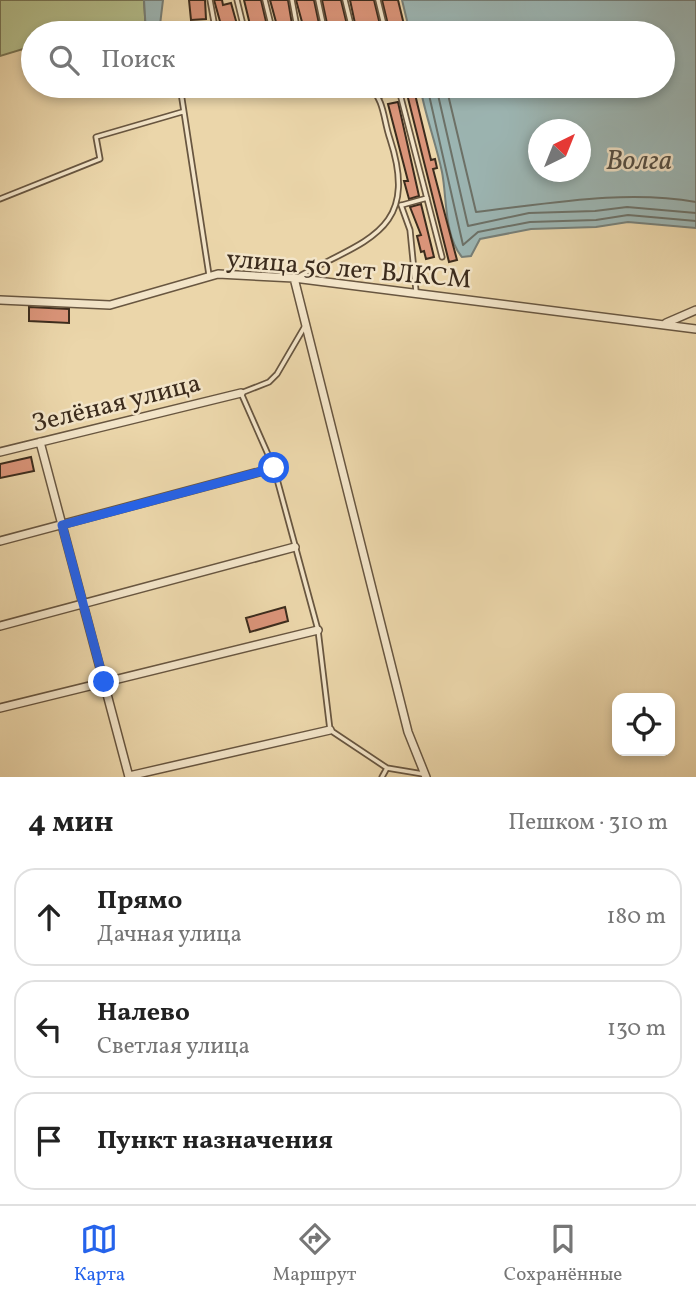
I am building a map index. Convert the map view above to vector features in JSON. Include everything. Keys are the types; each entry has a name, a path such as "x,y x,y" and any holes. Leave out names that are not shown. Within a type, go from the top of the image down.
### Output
{"street":[{"name":"улица 50 лет ВЛКСМ","path":"0,300 110,304 218,274 294,278 696,329"},
{"path":"294,278 408,732 424,776"},
{"path":"662,324 696,310"},
{"name":"Зелёная улица","path":"0,452 242,393"},
{"path":"40,442 129,777 330,730"},
{"path":"0,541 274,468"},
{"path":"0,626 295,547"},
{"path":"0,708 318,630"}],"lane":[{"path":"210,0 214,21"},
{"path":"237,0 242,21"},
{"path":"265,0 270,21"},
{"path":"292,0 296,21"},
{"path":"318,0 322,21"},
{"path":"345,0 350,21"},
{"path":"378,0 383,21"},
{"path":"181,98 209,277"},
{"path":"380,98 398,174 398,206 410,230 418,284 416,293"},
{"path":"401,98 442,257"},
{"path":"0,199 100,159 96,136 182,112"},
{"path":"294,278 365,243 392,216 398,206 427,198"},
{"path":"306,324 277,374 269,382 242,393 274,468 318,630 330,730 387,768 424,776"},
{"path":"382,777 387,768"}],"green space":[{"path":"0,0 144,0 145,21 21,21 21,50 0,56"}],"water":[{"path":"144,0 163,0 160,21 145,21"},
{"name":"Волга","path":"402,0 696,0 696,228 628,222 596,227 531,229 480,239 471,256 462,257 449,227 442,172 423,98 675,98 675,21 407,21"}],"building":[{"path":"189,0 205,0 206,19 191,20"},
{"path":"214,0 222,0 223,5 231,3 236,21 220,21"},
{"path":"244,0 261,0 266,21 249,21"},
{"path":"270,0 288,0 292,21 276,21"},
{"path":"296,0 314,0 318,21 302,21"},
{"path":"322,0 341,0 346,21 326,21"},
{"path":"350,0 374,0 379,21 354,21"},
{"path":"382,0 398,0 403,21 387,21"},
{"path":"408,98 416,98 431,160 435,159 437,168 433,169 457,260 449,262"},
{"path":"398,102 419,196 409,199 404,181 408,181 388,104"},
{"path":"421,204 434,257 426,259 424,251 421,252 417,236 421,235 410,207"},
{"path":"29,307 69,309 69,323 29,321"},
{"path":"31,457 34,471 0,478 0,464"},
{"path":"285,607 288,621 250,632 246,618"}],"route":[{"path":"104,682 62,525 274,468"}]}
